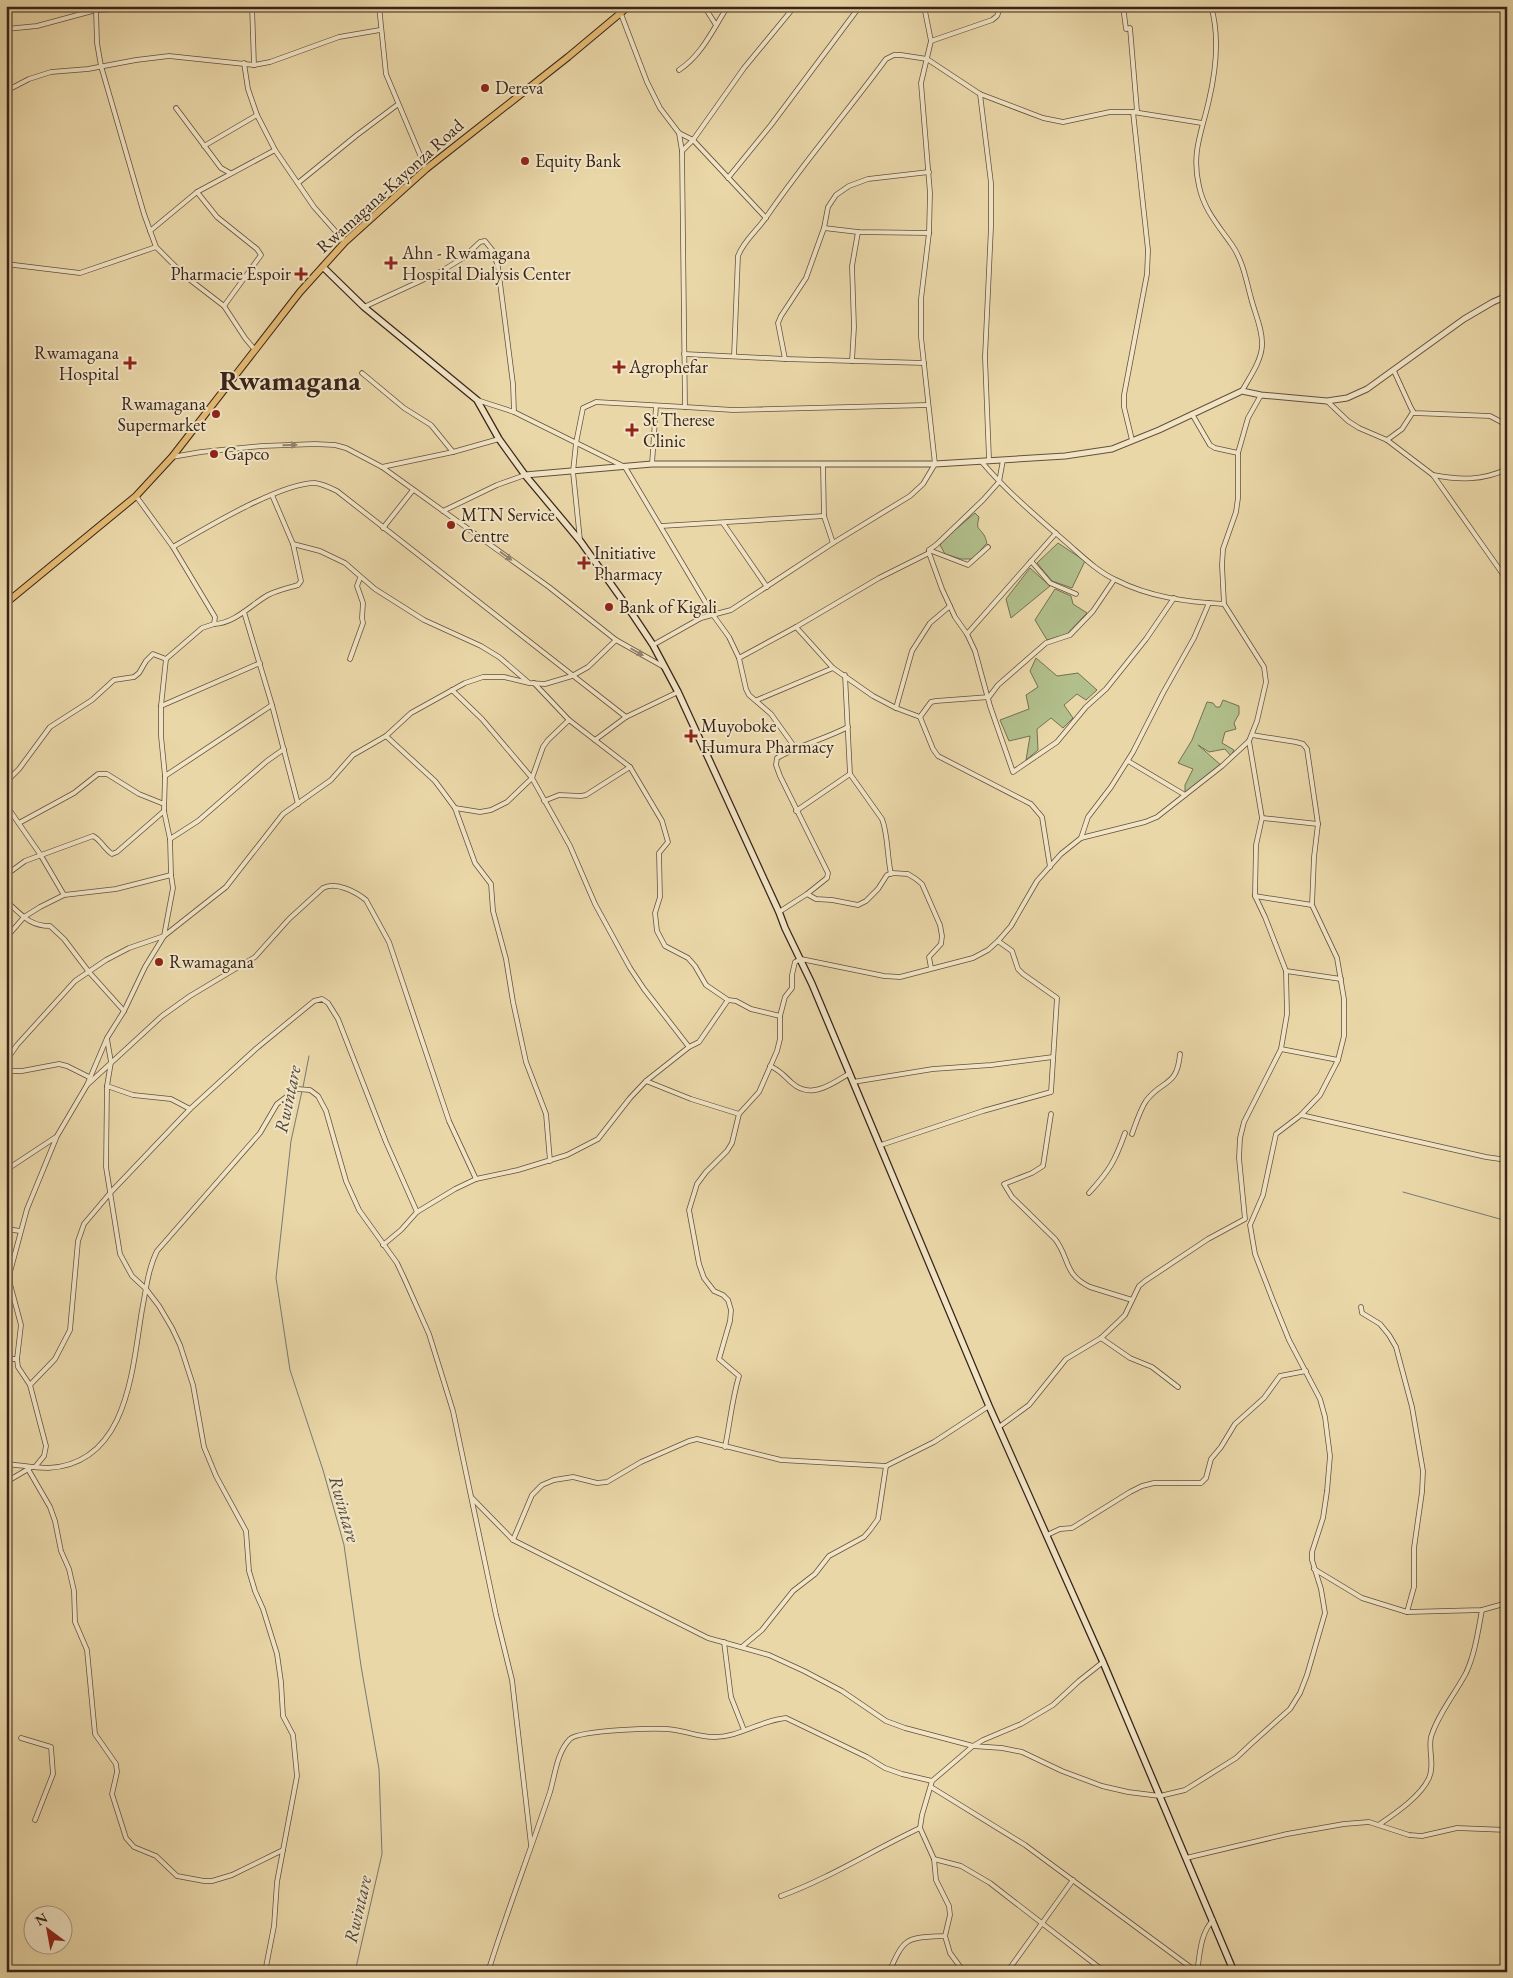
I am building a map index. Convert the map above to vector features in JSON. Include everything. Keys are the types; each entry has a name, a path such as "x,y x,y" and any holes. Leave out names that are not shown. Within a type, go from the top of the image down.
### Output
{"highway":[{"name":"Rwamagana-Kayonza Road","path":"6,603 136,496 172,458 300,292 345,242 426,170 629,6"}],"main road":[{"path":"323,267 364,307 477,400 499,439 525,475 580,542 653,645 667,669 801,959 881,1145 989,1406 1103,1662 1234,1972"}],"street":[{"path":"6,29 37,26 94,8 176,6"},
{"path":"252,6 254,65"},
{"path":"379,6 386,74 426,170"},
{"path":"704,6 716,25"},
{"path":"679,70 692,61 728,6"},
{"path":"682,151 693,140 744,68 795,6"},
{"path":"728,178 771,126 860,6"},
{"path":"653,645 693,622 731,610 833,543 910,496 923,484 936,464 921,337 921,299 929,233 929,172 920,83 931,40 924,6"},
{"path":"931,40 992,20 1001,6"},
{"path":"1123,6 1126,29 1130,28 1137,111 1133,112"},
{"path":"1211,6 1216,23 1216,51 1209,101 1202,123 1196,162 1198,185 1202,199 1208,212 1233,246 1240,260 1260,330 1262,345 1260,357 1242,391"},
{"path":"94,8 97,43 102,66 144,214 156,247 185,276 224,306 244,338 255,350"},
{"path":"621,14 647,82 660,108 679,133 693,140 766,218"},
{"path":"6,91 29,79 51,72 136,60 177,56 254,65 288,57 339,37 380,30"},
{"path":"734,356 738,256 741,248 766,218 787,186 832,132 886,59 901,55 927,59 980,94 1036,116 1063,122 1110,112 1133,112 1202,123"},
{"path":"244,63 248,89 257,115 275,150 314,207 345,242"},
{"path":"980,94 991,183 991,227 985,357 989,459"},
{"path":"298,183 357,135 398,105"},
{"path":"176,108 221,168 230,173"},
{"path":"1132,440 1124,407 1124,395 1147,274 1148,250 1133,112"},
{"path":"204,146 257,115"},
{"path":"679,133 682,151 685,407"},
{"path":"150,231 197,192 275,150"},
{"path":"219,179 221,168"},
{"path":"785,359 778,323 806,278 824,228 828,207 836,195 850,186 868,179 929,172"},
{"path":"197,192 217,217 257,249 261,255 224,306"},
{"path":"824,228 858,232 929,233"},
{"path":"852,361 854,327 852,266 858,232"},
{"path":"364,307 440,272 463,258 480,242 485,240 489,243 498,267 513,384 514,412"},
{"path":"6,264 80,273 156,247"},
{"path":"443,511 497,485 525,475 652,464 936,464 989,459 1003,460 1065,456 1112,449 1242,391 1261,395 1327,401 1347,398 1367,389 1394,371 1464,319 1507,296"},
{"path":"684,354 924,363"},
{"path":"1394,371 1413,412 1418,414 1490,416 1507,425"},
{"path":"362,373 404,408 431,425 453,452"},
{"path":"725,1446 739,1376 719,1359 730,1321 731,1310 728,1300 723,1295 714,1291 704,1278 698,1264 689,1210 697,1184 727,1151 732,1143 739,1114 759,1092 780,1039 780,1016 785,997 792,988 792,975 796,962 801,959 884,976 900,977 973,958 988,950 1011,926 1037,881 1061,854 1081,838 1145,822 1162,813 1224,765 1248,741 1257,722 1266,682 1264,667 1224,604 1223,548 1236,512 1238,498 1236,474 1238,453 1248,418 1261,395"},
{"path":"477,400 514,412 625,467 713,615 729,637 738,658 749,695 757,700 776,719 796,749"},
{"path":"1327,401 1348,421 1387,440 1433,476 1507,580"},
{"path":"580,542 573,472 576,442 583,408 588,404 596,402 733,410 928,405"},
{"path":"652,464 656,406"},
{"path":"1387,440 1402,429 1413,412"},
{"path":"1192,414 1210,445 1215,448 1238,453"},
{"path":"382,467 453,452 499,439"},
{"path":"172,458 200,452 262,446 315,444 335,445 346,448 382,467 549,587 616,640 667,669"},
{"path":"738,658 796,628 878,578 929,551 984,500 999,482 1003,460"},
{"path":"981,461 999,482 1092,564 1114,580 1150,593 1224,604"},
{"path":"823,465 824,516 833,543"},
{"path":"1433,476 1460,480 1476,479 1507,469"},
{"path":"173,546 208,526 272,495 298,486 314,483 326,485 337,491 626,717"},
{"path":"383,528 413,490"},
{"path":"164,936 173,897 170,839 164,811 165,776 161,736 161,706 166,659 202,628 219,624 244,612 279,590 298,585 301,580 293,544 272,495"},
{"path":"136,496 173,546 215,617 214,624"},
{"path":"661,526 824,516"},
{"path":"723,523 767,587"},
{"path":"967,634 1056,533"},
{"path":"293,544 320,551 345,563 360,578 424,620 481,646 498,657 532,683 569,720 630,767 662,822 668,838 668,842 659,853 660,897 655,913 657,931 665,946 688,958 706,985 728,1000 736,1001 751,1009 780,1016"},
{"path":"929,551 968,565 988,547"},
{"path":"929,551 937,578 955,617 967,634 974,651 989,697 990,706 1013,772 1057,742 1086,707 1106,689 1146,639 1174,598"},
{"path":"1031,561 1050,583 1076,594"},
{"path":"350,659 363,622 363,603 357,586 360,578"},
{"path":"920,717 930,702 989,697 998,685 1046,643 1070,635 1092,611 1114,580"},
{"path":"1081,838 1088,817 1128,761 1194,638 1210,603"},
{"path":"896,708 912,651 930,623 950,606"},
{"path":"244,612 272,705 298,804"},
{"path":"796,628 833,668 873,696 896,708 920,717 933,750 938,756 1031,804 1042,817 1050,867"},
{"path":"87,1085 107,1038 124,1011 144,967 164,936 226,887 243,868 283,814 331,780 352,755 386,736 411,713 465,683 483,677 494,676 532,683 552,683 572,676 588,667 616,640"},
{"path":"6,782 19,769 50,727 92,700 114,680 134,677 153,654 166,659"},
{"path":"161,706 260,663"},
{"path":"757,700 833,668"},
{"path":"845,676 850,774 885,826 887,857 891,874"},
{"path":"452,690 482,719 532,778 570,846 595,904 630,968 689,1047"},
{"path":"596,740 626,717 678,692"},
{"path":"165,776 272,705"},
{"path":"455,808 480,812 491,810 507,802 532,778 543,748 548,740 569,720"},
{"path":"779,912 827,878 828,872 796,811 776,765 777,758 848,727"},
{"path":"472,1498 513,1540 630,1597 672,1621 708,1638 769,1655 804,1671 842,1691 886,1721 973,1746 1002,1748 1022,1752 1062,1771 1102,1786 1160,1796 1185,1790 1236,1758 1290,1709 1308,1675 1325,1613 1324,1602 1314,1569 1312,1552 1323,1518 1330,1456 1325,1417 1320,1399 1289,1340 1272,1298 1255,1254 1250,1225 1263,1195 1276,1134 1301,1115 1320,1095 1338,1060 1344,1036 1344,999 1337,958 1312,905 1314,857 1318,824 1306,746 1296,742 1252,735"},
{"path":"386,736 434,781 455,808 475,863 491,884 492,911 506,959 526,1062 546,1114 550,1161"},
{"path":"999,1427 1029,1405 1066,1360 1101,1338 1125,1315 1139,1286 1208,1239 1244,1219 1240,1138 1244,1122 1281,1049 1287,1014 1286,971 1255,896 1256,845 1262,818 1248,741"},
{"path":"170,839 205,816 256,770 284,749"},
{"path":"1128,761 1185,795"},
{"path":"710,763 832,1031"},
{"path":"544,801 559,795 581,796 630,767"},
{"path":"19,823 65,798 94,776 103,773 139,794 164,804"},
{"path":"796,811 850,774"},
{"path":"6,805 40,854 64,895"},
{"path":"6,875 25,861 40,854 93,836 97,838 107,851 112,854 117,852 164,811"},
{"path":"1262,818 1318,824"},
{"path":"807,894 816,899 858,905 866,901 878,889 887,875 908,874 916,878 922,884 940,925 942,936 941,944 928,957 931,968"},
{"path":"6,938 24,918 40,907 64,895 116,889 171,875"},
{"path":"6,1482 32,1468 44,1456 46,1446 30,1385 18,1368 17,1359 21,1325 10,1284 10,1272 20,1231 36,1185 57,1136 87,1085 111,1062 162,1016 190,996 255,957 289,919 330,884 336,885 366,900 389,942 449,1121 476,1179"},
{"path":"1255,896 1312,905"},
{"path":"6,901 24,918 38,926 50,926 64,939 89,972 124,1011"},
{"path":"6,1061 75,981 106,960 129,948 164,936"},
{"path":"881,1145 983,1111 1051,1092 1057,998 1023,974 1018,969 1012,951 998,940"},
{"path":"1286,971 1340,979"},
{"path":"30,1385 55,1359 70,1330 80,1234 84,1224 111,1192 190,1109 307,1005 322,999 328,1003 338,1019 386,1142 417,1212"},
{"path":"383,1245 401,1230 417,1212 439,1197 476,1179 518,1170 567,1155 598,1139 646,1081 689,1047 699,1042 728,1000"},
{"path":"107,1038 111,1062 107,1086 106,1167 120,1254 125,1267 146,1289 172,1328 188,1367 204,1447 216,1476 246,1531 249,1571 277,1654 283,1716 293,1735 297,1776 277,1882 274,1926 265,1972"},
{"path":"1281,1049 1338,1060"},
{"path":"1132,1134 1146,1101 1154,1092 1172,1080 1176,1073 1180,1054"},
{"path":"853,1082 933,1069 991,1065 1053,1057"},
{"path":"6,1071 22,1072 59,1064 89,1077"},
{"path":"770,1066 780,1071 797,1087 811,1091 818,1091 850,1073"},
{"path":"646,1081 691,1099 739,1114"},
{"path":"107,1086 133,1095 172,1099 190,1109"},
{"path":"6,1464 32,1468 62,1466 91,1454 102,1444 119,1417 130,1384 146,1289 152,1263 158,1251 260,1133 277,1104 297,1089 310,1090 318,1096 326,1111 346,1181 359,1210 397,1263 405,1280 429,1334 453,1411 496,1615 512,1680 531,1845"},
{"path":"1051,1114 1043,1166 1032,1174 1004,1184 1012,1197 1060,1245 1070,1271 1084,1284 1132,1300"},
{"path":"1301,1115 1477,1155 1507,1160"},
{"path":"1089,1193 1107,1174 1125,1133"},
{"path":"6,1170 57,1136"},
{"path":"6,1228 20,1231"},
{"path":"1361,1307 1362,1313 1380,1324 1396,1348 1412,1407 1422,1471 1422,1492 1414,1548 1414,1587 1406,1612"},
{"path":"1101,1338 1130,1358 1152,1367 1178,1387"},
{"path":"6,1359 17,1359"},
{"path":"1047,1535 1060,1529 1072,1528 1142,1486 1154,1483 1201,1482 1206,1478 1214,1453 1221,1447 1235,1424 1264,1398 1280,1376 1306,1371"},
{"path":"513,1540 532,1496 542,1485 554,1480 573,1477 597,1483 607,1482 627,1469 689,1441 697,1439 781,1460 886,1466 934,1442 989,1406"},
{"path":"742,1646 762,1630 793,1591 815,1574 829,1556 864,1537 870,1530 878,1518 886,1466"},
{"path":"32,1468 56,1521 61,1551 69,1569 74,1591 75,1622 87,1650 94,1734 116,1764 117,1772 112,1794 126,1838 134,1847 156,1856 177,1876 204,1881 212,1881 232,1875 284,1850"},
{"path":"1314,1569 1362,1598 1406,1612 1482,1610 1507,1602"},
{"path":"1380,1824 1407,1804 1429,1778 1432,1765 1431,1737 1441,1715 1467,1671 1482,1610"},
{"path":"724,1642 732,1697 744,1730"},
{"path":"964,1972 950,1953 945,1936 950,1915 949,1906 936,1880 934,1859 920,1828 932,1781 973,1746 1021,1724 1053,1705 1103,1662"},
{"path":"488,1972 560,1757 571,1739 575,1736 593,1732 674,1729 714,1738 778,1718 786,1718 867,1757 885,1768 932,1781"},
{"path":"21,1738 51,1747 54,1774 36,1820"},
{"path":"931,1787 1025,1845 1197,1972 1203,1936 1206,1927 1213,1920"},
{"path":"1186,1858 1287,1834 1344,1824 1369,1822 1409,1835 1422,1836 1457,1828 1507,1830"},
{"path":"781,1896 825,1878 890,1842 920,1828"},
{"path":"934,1859 961,1866 990,1883 1104,1972"},
{"path":"1008,1972 1072,1880"},
{"path":"889,1972 900,1948 905,1942 925,1937 945,1936"},
{"path":"959,1972 960,1966"}],"green space":[{"path":"975,513 979,517 978,528 985,536 987,543 973,559 961,559 945,554 940,545 943,540"},
{"path":"1058,543 1085,561 1072,588 1052,581 1037,563"},
{"path":"1030,568 1050,586 1011,618 1006,599"},
{"path":"1055,589 1071,596 1073,604 1087,613 1067,634 1047,640 1035,620"},
{"path":"1036,658 1057,676 1078,673 1097,690 1086,700 1077,694 1064,705 1073,718 1063,728 1051,718 1037,729 1038,750 1026,760 1030,736 1009,741 1000,720 1029,709 1026,695 1038,687 1030,671"},
{"path":"1223,700 1239,706 1239,714 1234,723 1236,729 1225,732 1222,743 1234,750 1231,756 1225,749 1209,752 1198,745 1222,766 1185,795 1185,785 1193,769 1178,763 1192,740 1207,702 1220,707"}],"waterway":[{"name":"Rwintare","path":"303,1087 309,1056"},
{"name":"Rwintare","path":"302,1091 291,1141 276,1278 290,1370 323,1470 344,1545 361,1666 379,1769 382,1854 355,1972"},
{"path":"1403,1192 1507,1221"}],"place":[{"name":"Dereva","path":"485,88"},
{"name":"Equity Bank","path":"525,161"},
{"name":"Ahn - Rwamagana Hospital Dialysis Center","path":"391,263"},
{"name":"Pharmacie Espoir","path":"301,274"},
{"name":"Rwamagana Hospital","path":"130,363"},
{"name":"Agrophefar","path":"619,367"},
{"name":"Rwamagana Supermarket","path":"216,414"},
{"name":"St Therese Clinic","path":"632,430"},
{"name":"Gapco","path":"214,454"},
{"name":"MTN Service Centre","path":"451,525"},
{"name":"Initiative Pharmacy","path":"584,563"},
{"name":"Bank of Kigali","path":"609,607"},
{"name":"Muyoboke Humura Pharmacy","path":"691,736"},
{"name":"Rwamagana","path":"159,962"}],"district":[{"name":"Rwamagana","path":"290,380"}]}
